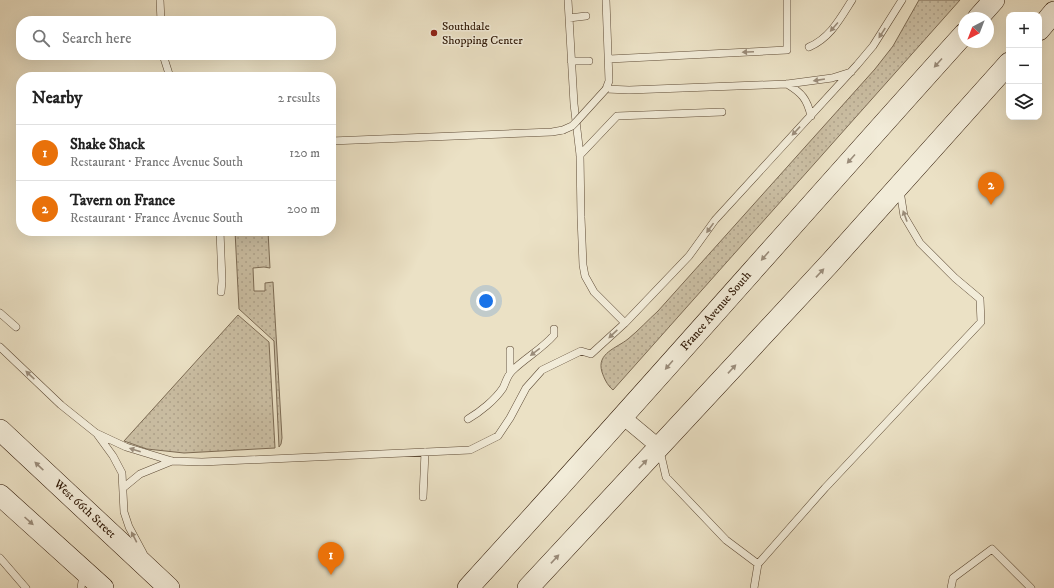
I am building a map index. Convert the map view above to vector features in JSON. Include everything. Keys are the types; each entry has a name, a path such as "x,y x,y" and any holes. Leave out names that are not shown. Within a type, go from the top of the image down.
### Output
{"main road":[{"path":"983,12 994,0"},
{"path":"1042,26 1054,12"},
{"name":"France Avenue South","path":"468,588 623,417 958,41"},
{"path":"528,588 659,448 899,186 1006,66"},
{"name":"West 66th Street","path":"0,430 169,588"},
{"path":"0,495 82,579 103,588"}],"street":[{"path":"623,417 659,448"}],"lane":[{"path":"160,0 161,16"},
{"path":"568,0 574,104 580,155 580,217 583,265 585,276 600,300 625,323"},
{"path":"336,141 552,132 563,130 572,126 606,89 609,81 606,0"},
{"path":"608,59 787,50 787,0"},
{"path":"809,47 819,43 836,25 852,0"},
{"path":"0,347 61,405 96,433 126,447 172,461 197,462 470,450 498,436 510,418 526,388 542,370 581,351 591,354 625,323 689,256 715,220 851,72 873,46 902,0"},
{"path":"568,18 586,16"},
{"path":"165,60 168,72"},
{"path":"571,61 589,61"},
{"path":"606,89 629,90 787,84 832,78 851,72"},
{"path":"787,84 796,89 805,97 811,116"},
{"path":"580,155 618,116 722,112"},
{"path":"754,588 758,564 831,482 982,322 980,299 956,278 920,242 904,216 899,186"},
{"path":"220,236 221,292"},
{"path":"0,313 16,327"},
{"path":"468,419 488,403 502,388 510,373 536,351 547,344 554,335 554,329"},
{"path":"510,350 510,373"},
{"path":"96,433 113,456 122,473 124,488 124,512 129,527 152,571"},
{"path":"659,448 666,477 726,540 758,564"},
{"path":"423,497 425,452"},
{"path":"124,488 140,474 172,461"},
{"path":"951,588 953,578 992,549 1031,588"},
{"path":"0,558 26,588"}],"shaded area":[{"path":"919,0 960,0 613,390 607,384 602,372 601,365 605,356 628,339 658,311 875,69 893,46"},
{"path":"235,236 268,236 270,268 253,268 254,291 265,291 265,283 273,282 282,438 279,447 274,341 239,309"},
{"path":"238,315 269,342 275,448 184,453 147,449 124,441"}],"place":[{"name":"Southdale Shopping Center","path":"434,33"},
{"name":"Tavern on France","path":"991,205"},
{"name":"Shake Shack","path":"331,575"}]}
